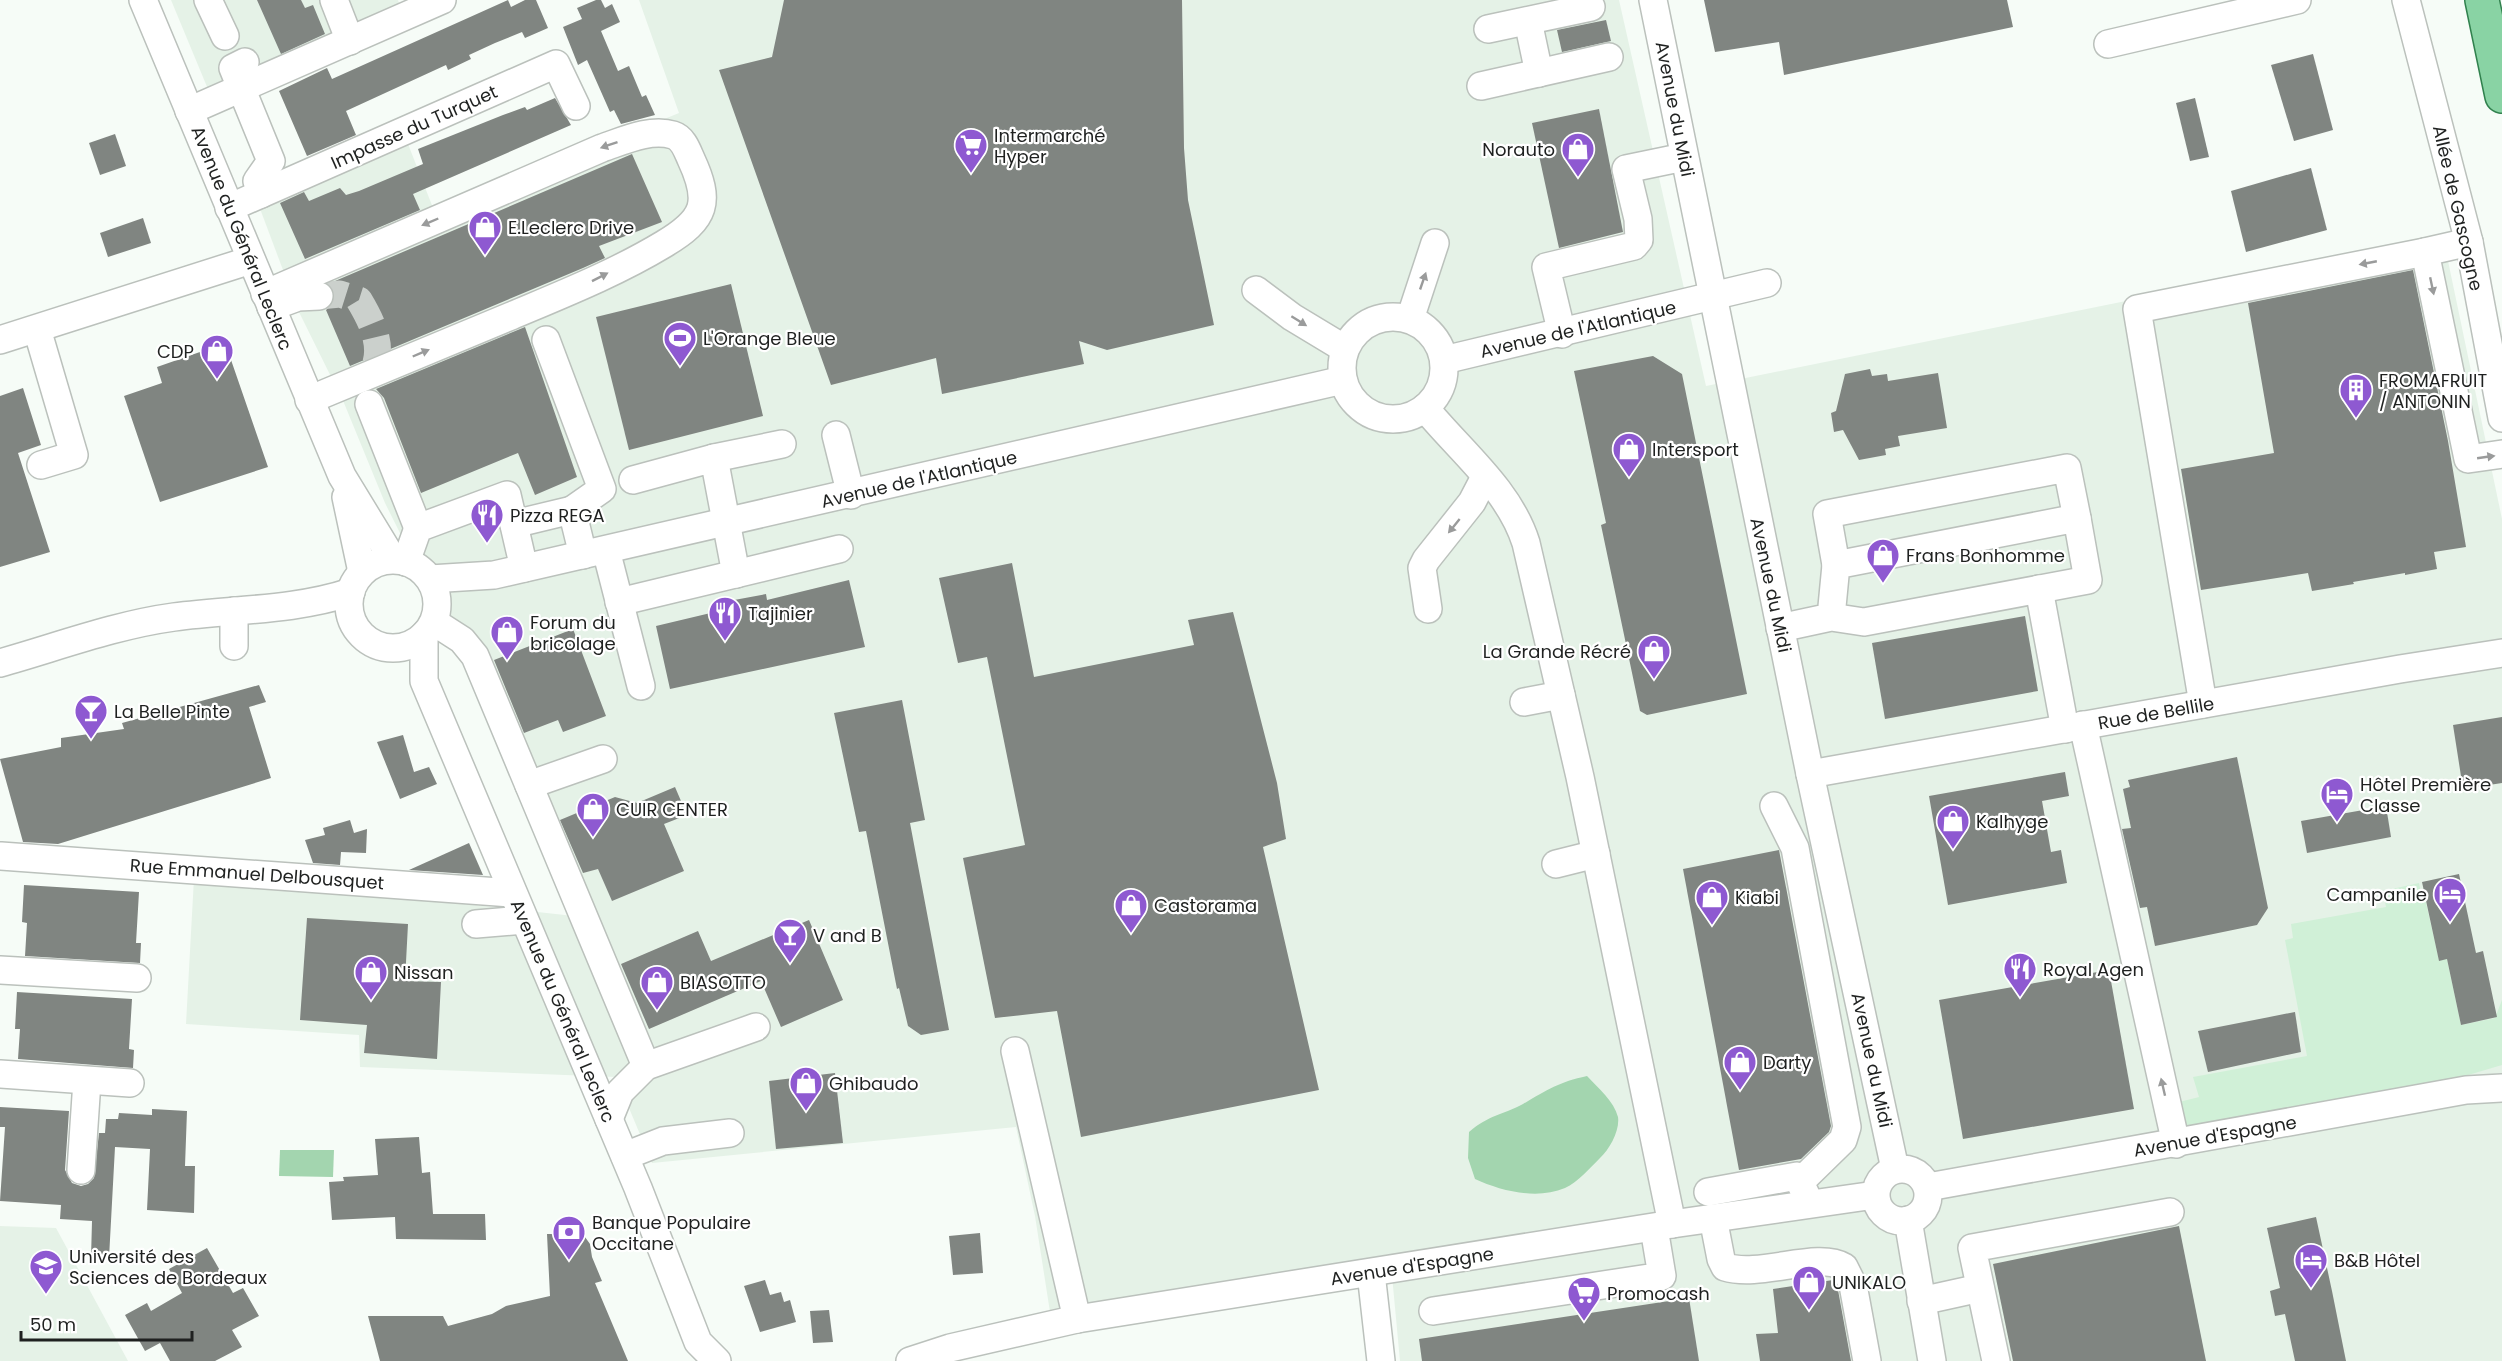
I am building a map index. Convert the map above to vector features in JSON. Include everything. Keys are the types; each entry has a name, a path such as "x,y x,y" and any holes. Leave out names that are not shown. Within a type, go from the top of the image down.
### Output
{"main road":[{"path":"2482,0 2502,96"}],"street":[{"name":"Avenue du Général Leclerc","path":"143,0 228,208 342,476 399,560"},
{"path":"208,0 225,36"},
{"path":"334,0 350,41"},
{"path":"189,111 350,41 396,9 442,0"},
{"name":"Avenue du Midi","path":"1653,0 1810,774 1895,1169"},
{"path":"2108,44 2298,0"},
{"name":"Allée de Gascogne","path":"2406,0 2469,242 2502,418"},
{"path":"1488,29 1591,7"},
{"path":"1528,21 1539,73"},
{"path":"1481,86 1610,57"},
{"path":"245,62 233,68 271,161 257,181 261,194"},
{"name":"Impasse du Turquet","path":"228,208 556,64 576,106"},
{"path":"267,301 602,148 655,133 675,135 684,144 702,183 705,201 688,224 665,243 595,280 373,370 309,400"},
{"path":"1562,334 1546,267 1634,246 1639,240 1639,226 1626,170 1684,157"},
{"path":"2203,704 2137,309 2469,242"},
{"path":"1410,319 1435,243"},
{"path":"2425,252 2468,459 2502,454"},
{"path":"0,340 250,260"},
{"name":"Avenue de l'Atlantique","path":"1444,360 1562,334 1767,283"},
{"path":"1256,290 1292,317 1345,349"},
{"path":"267,301 319,296"},
{"path":"1394,316 1410,319 1433,334 1444,360 1441,387 1425,408 1410,416 1393,419 1376,416 1361,408 1349,395 1343,380 1341,364 1345,349 1359,330 1378,318 1394,316"},
{"path":"37,329 74,455 41,465"},
{"path":"514,524 572,510 602,489 546,340"},
{"name":"Avenue de l'Atlantique","path":"430,579 494,575 851,495 1343,380"},
{"path":"369,404 418,528"},
{"path":"1425,408 1505,499 1520,522 1596,854 1663,1226 1662,1276 1433,1311"},
{"path":"836,435 851,495"},
{"path":"633,480 714,458 782,444"},
{"path":"714,458 724,524 736,574"},
{"path":"1780,628 1831,617 1864,622 2088,580 2067,468 1827,514 1836,565 1831,617"},
{"name":"Avenue du Général Leclerc","path":"342,476 357,582"},
{"path":"1428,609 1422,568 1472,502 1485,477"},
{"path":"399,560 418,528 507,495 524,568"},
{"path":"572,510 619,602 641,686"},
{"path":"1836,565 2077,518"},
{"path":"619,602 839,549"},
{"path":"0,663 132,625 172,617 309,605 357,582 374,564 399,560 417,567 430,579 435,590 431,622 401,647 387,648 374,644 362,635 349,611 357,582"},
{"name":"Avenue de l'Atlantique","path":"431,622 494,575"},
{"path":"2039,589 2145,1010 2176,1144"},
{"path":"309,605 354,624"},
{"path":"234,611 234,646"},
{"name":"Avenue du Général Leclerc","path":"424,681 431,622"},
{"path":"431,622 462,640 475,656 646,1066"},
{"name":"Avenue du Général Leclerc","path":"387,648 424,681 625,1156 698,1351 717,1361"},
{"name":"Rue de Bellile","path":"1810,774 2203,704 2502,654"},
{"path":"1524,702 1561,695"},
{"path":"529,785 603,759"},
{"path":"1774,806 1795,848 1847,1127 1843,1140 1805,1193"},
{"path":"0,843 0,867"},
{"path":"1556,864 1596,854"},
{"name":"Rue Emmanuel Delbousquet","path":"1,856 512,893"},
{"path":"476,924 524,920"},
{"path":"0,970 137,978"},
{"path":"609,1119 620,1092 646,1066 756,1027"},
{"path":"1015,1052 1077,1319"},
{"path":"0,1074 130,1083"},
{"path":"2466,1090 2502,1076"},
{"path":"81,1170 87,1081"},
{"name":"Avenue d'Espagne","path":"1928,1187 2466,1090 2502,1088"},
{"path":"625,1156 663,1141 730,1133"},
{"path":"1895,1169 1911,1170 1919,1174 1928,1187 1929,1196 1923,1211 1908,1220 1893,1220 1886,1215 1880,1210 1875,1196 1881,1179 1895,1169"},
{"name":"Avenue d'Espagne","path":"910,1361 950,1348 1077,1319 1663,1226 1711,1205 1805,1193 1875,1196"},
{"path":"1711,1205 1721,1259 1725,1267 1738,1271 1827,1262 1844,1267 1853,1285 1867,1361"},
{"path":"1996,1361 1972,1248 2170,1212"},
{"path":"1908,1220 1922,1301 1927,1360"},
{"path":"1371,1273 1381,1361"},
{"path":"1922,1301 1980,1288"}],"shaded area":[{"path":"171,0 398,0 400,6 210,94"},
{"path":"639,0 1619,0 1706,386 2443,237 2502,519 2502,1361 1400,1361 1390,1254 1050,1312 1035,1216 1016,1127 652,1163 616,1077 360,1067 359,1035 186,1024 194,878 256,881 592,918 385,503 344,403 298,310 259,206 408,144 435,213 679,113"},
{"path":"2419,883 2421,894 2424,894 2439,960 2447,959 2461,1025 2495,1018 2502,1000 2502,1065 2431,1086 2187,1130 2179,1119 2175,1103 2199,1097 2193,1077 2307,1056 2285,940 2293,938 2291,924 2386,907 2383,891"},
{"path":"1587,1076 1613,1106 1618,1122 1614,1139 1607,1150 1584,1174 1565,1188 1554,1192 1531,1194 1496,1187 1475,1179 1468,1158 1469,1132 1489,1119 1553,1087"},
{"path":"280,1150 334,1150 333,1177 279,1176"},
{"name":"Université des Sciences de Bordeaux","path":"0,1226 56,1228 128,1361 0,1361"}],"building":[{"path":"257,0 301,0 305,8 313,5 325,34 281,54"},
{"path":"508,0 511,7 525,0 536,0 548,28 525,38 522,32 495,43 469,55 471,59 448,70 446,65 346,111 356,135 307,156 279,91 327,68 332,79"},
{"path":"601,0 605,8 612,4 620,22 601,31 618,71 629,66 642,97 646,95 655,115 621,124 614,110 610,112 587,60 578,65 563,27 582,19 577,8"},
{"name":"Intermarché Hyper","path":"784,0 1182,0 1184,148 1188,200 1214,325 1107,350 1079,341 1084,364 942,394 936,358 831,385 719,70 772,57"},
{"path":"1704,0 2007,0 2013,27 1784,75 1779,42 1715,52"},
{"path":"1606,20 1611,41 1562,52 1557,30"},
{"path":"2313,54 2333,130 2294,141 2271,65"},
{"path":"555,98 571,125 413,194 420,210 305,259 280,203 304,192 309,201 340,188 346,195 359,191 423,164 418,149 503,115 525,107 527,110"},
{"path":"2195,98 2209,157 2190,161 2176,103"},
{"name":"Norauto","path":"1599,109 1623,232 1559,248 1532,123"},
{"path":"115,134 126,166 100,175 89,143"},
{"name":"E.Leclerc Drive","path":"632,154 662,222 599,246 605,258 350,366 326,310 333,304 335,296 328,284"},
{"path":"2311,168 2327,230 2246,252 2231,191"},
{"path":"143,218 151,243 108,257 100,233"},
{"name":"FROMAFRUIT / ANTONIN","path":"2413,270 2448,441 2466,547 2434,552 2437,569 2312,591 2308,573 2201,590 2181,469 2274,453 2248,303"},
{"name":"L'Orange Bleue","path":"731,284 763,416 629,450 596,317"},
{"path":"525,327 577,477 535,495 518,453 421,493 384,398 376,389"},
{"path":"220,345 225,359 230,357 268,467 160,502 124,396 162,383 157,367"},
{"path":"1653,356 1682,374 1747,694 1647,715 1640,711 1601,525 1606,523 1574,371"},
{"path":"1870,369 1872,376 1887,374 1888,381 1938,373 1947,428 1898,436 1900,446 1885,449 1886,455 1859,460 1843,430 1834,432 1831,413 1836,411 1845,374"},
{"path":"23,388 41,445 18,453 50,552 0,567 0,396"},
{"name":"Castorama","path":"1012,563 1034,677 1194,645 1188,620 1233,612 1277,783 1286,839 1263,847 1319,1090 1081,1137 1057,1011 995,1018 963,858 1025,845 987,657 958,663 939,578"},
{"path":"849,580 865,647 670,689 656,626 719,611 718,603 766,594 767,600"},
{"path":"2025,616 2038,691 1885,719 1872,643"},
{"path":"573,629 606,716 563,732 558,720 524,733 494,660"},
{"path":"259,685 266,702 249,707 271,778 58,844 23,842 0,759 61,747 61,738 124,729 122,723"},
{"path":"902,700 925,820 910,823 949,1030 921,1035 908,1026 899,988 897,989 866,831 859,832 834,713"},
{"path":"2502,717 2502,783 2463,789 2453,725"},
{"path":"403,735 414,772 429,767 437,784 400,799 377,742"},
{"path":"2237,757 2268,908 2257,925 2155,946 2147,907 2140,908 2122,829 2131,828 2123,789 2130,787 2128,780"},
{"path":"2065,772 2069,796 2042,801 2051,852 2061,850 2067,883 1948,905 1929,796"},
{"path":"675,787 687,815 664,824 684,871 612,901 598,869 583,873 560,820 615,797 637,803"},
{"path":"2386,806 2391,837 2307,853 2301,821"},
{"path":"350,820 354,833 367,829 366,853 341,852 340,865 313,863 305,840 325,835 323,828"},
{"path":"469,843 483,875 409,870"},
{"path":"1779,850 1831,1126 1829,1132 1801,1159 1739,1170 1683,869"},
{"name":"Campanile","path":"2459,874 2476,953 2483,951 2497,1017 2461,1025 2447,959 2439,961 2422,882"},
{"path":"24,885 139,892 136,943 141,943 140,963 25,956 27,923 22,922"},
{"name":"Nissan","path":"307,918 408,924 405,981 441,982 437,1059 364,1053 367,1025 300,1020"},
{"path":"809,920 843,1000 781,1027 761,981 649,1029 621,964 698,931 711,961"},
{"path":"2109,970 2134,1109 1963,1139 1939,1000"},
{"path":"17,992 132,999 129,1049 134,1050 133,1068 18,1059 20,1029 15,1029"},
{"path":"2295,1012 2301,1052 2208,1072 2198,1031"},
{"name":"Ghibaudo","path":"835,1073 843,1143 776,1149 769,1081"},
{"path":"0,1107 69,1111 65,1170 72,1183 81,1186 88,1184 94,1178 99,1133 105,1133 106,1119 118,1119 119,1113 152,1115 152,1109 187,1111 185,1166 195,1166 194,1213 147,1210 150,1149 115,1147 109,1258 91,1258 92,1221 60,1219 61,1205 0,1201 5,1127 0,1127"},
{"path":"419,1137 422,1173 430,1172 433,1214 485,1214 486,1240 396,1239 395,1217 332,1220 329,1182 344,1181 343,1177 378,1175 375,1139"},
{"name":"B&B Hôtel","path":"2316,1217 2346,1361 2295,1361 2285,1314 2275,1316 2270,1291 2280,1288 2267,1228"},
{"path":"568,1225 580,1230 590,1244 592,1257 602,1281 595,1283 628,1361 380,1361 368,1316 443,1316 448,1326 492,1314 506,1306 550,1296 547,1234 560,1234 558,1228"},
{"path":"2179,1226 2206,1361 2013,1361 1993,1264"},
{"path":"980,1233 983,1273 953,1275 949,1236"},
{"path":"207,1248 233,1293 243,1288 259,1316 232,1330 242,1347 215,1361 170,1361 160,1343 145,1351 125,1315 147,1303 151,1311 182,1293 169,1269"},
{"path":"765,1280 770,1295 781,1292 784,1302 790,1300 796,1322 760,1332 744,1286"},
{"name":"UNIKALO","path":"1833,1280 1838,1290 1851,1361 1760,1361 1756,1334 1778,1333 1773,1289"},
{"name":"Promocash","path":"1689,1298 1699,1361 1422,1361 1419,1339"},
{"path":"829,1310 833,1342 813,1343 810,1311"}],"tunnel":[{"path":"319,296 340,294 359,300 368,316 377,341 375,366"}],"place":[{"name":"Intermarché Hyper","path":"971,174"},
{"name":"Norauto","path":"1578,178"},
{"name":"E.Leclerc Drive","path":"485,256"},
{"name":"L'Orange Bleue","path":"680,367"},
{"name":"CDP","path":"217,380"},
{"name":"FROMAFRUIT / ANTONIN","path":"2356,419"},
{"name":"Intersport","path":"1629,478"},
{"name":"Pizza REGA","path":"487,544"},
{"name":"Frans Bonhomme","path":"1883,584"},
{"name":"Tajinier","path":"725,642"},
{"name":"Forum du bricolage","path":"507,661"},
{"name":"La Grande Récré","path":"1654,680"},
{"name":"La Belle Pinte","path":"91,740"},
{"name":"Hôtel Première Classe","path":"2337,823"},
{"name":"CUIR CENTER","path":"593,838"},
{"name":"Kalhyge","path":"1953,850"},
{"name":"Campanile","path":"2450,923"},
{"name":"Kiabi","path":"1712,926"},
{"name":"Castorama","path":"1131,934"},
{"name":"V and B","path":"790,964"},
{"name":"Royal Agen","path":"2020,998"},
{"name":"Nissan","path":"371,1001"},
{"name":"BIASOTTO","path":"657,1011"},
{"name":"Darty","path":"1740,1091"},
{"name":"Ghibaudo","path":"806,1112"},
{"name":"Banque Populaire Occitane","path":"569,1261"},
{"name":"B&B Hôtel","path":"2311,1289"},
{"name":"Université des Sciences de Bordeaux","path":"46,1295"},
{"name":"UNIKALO","path":"1809,1311"},
{"name":"Promocash","path":"1584,1322"}]}
